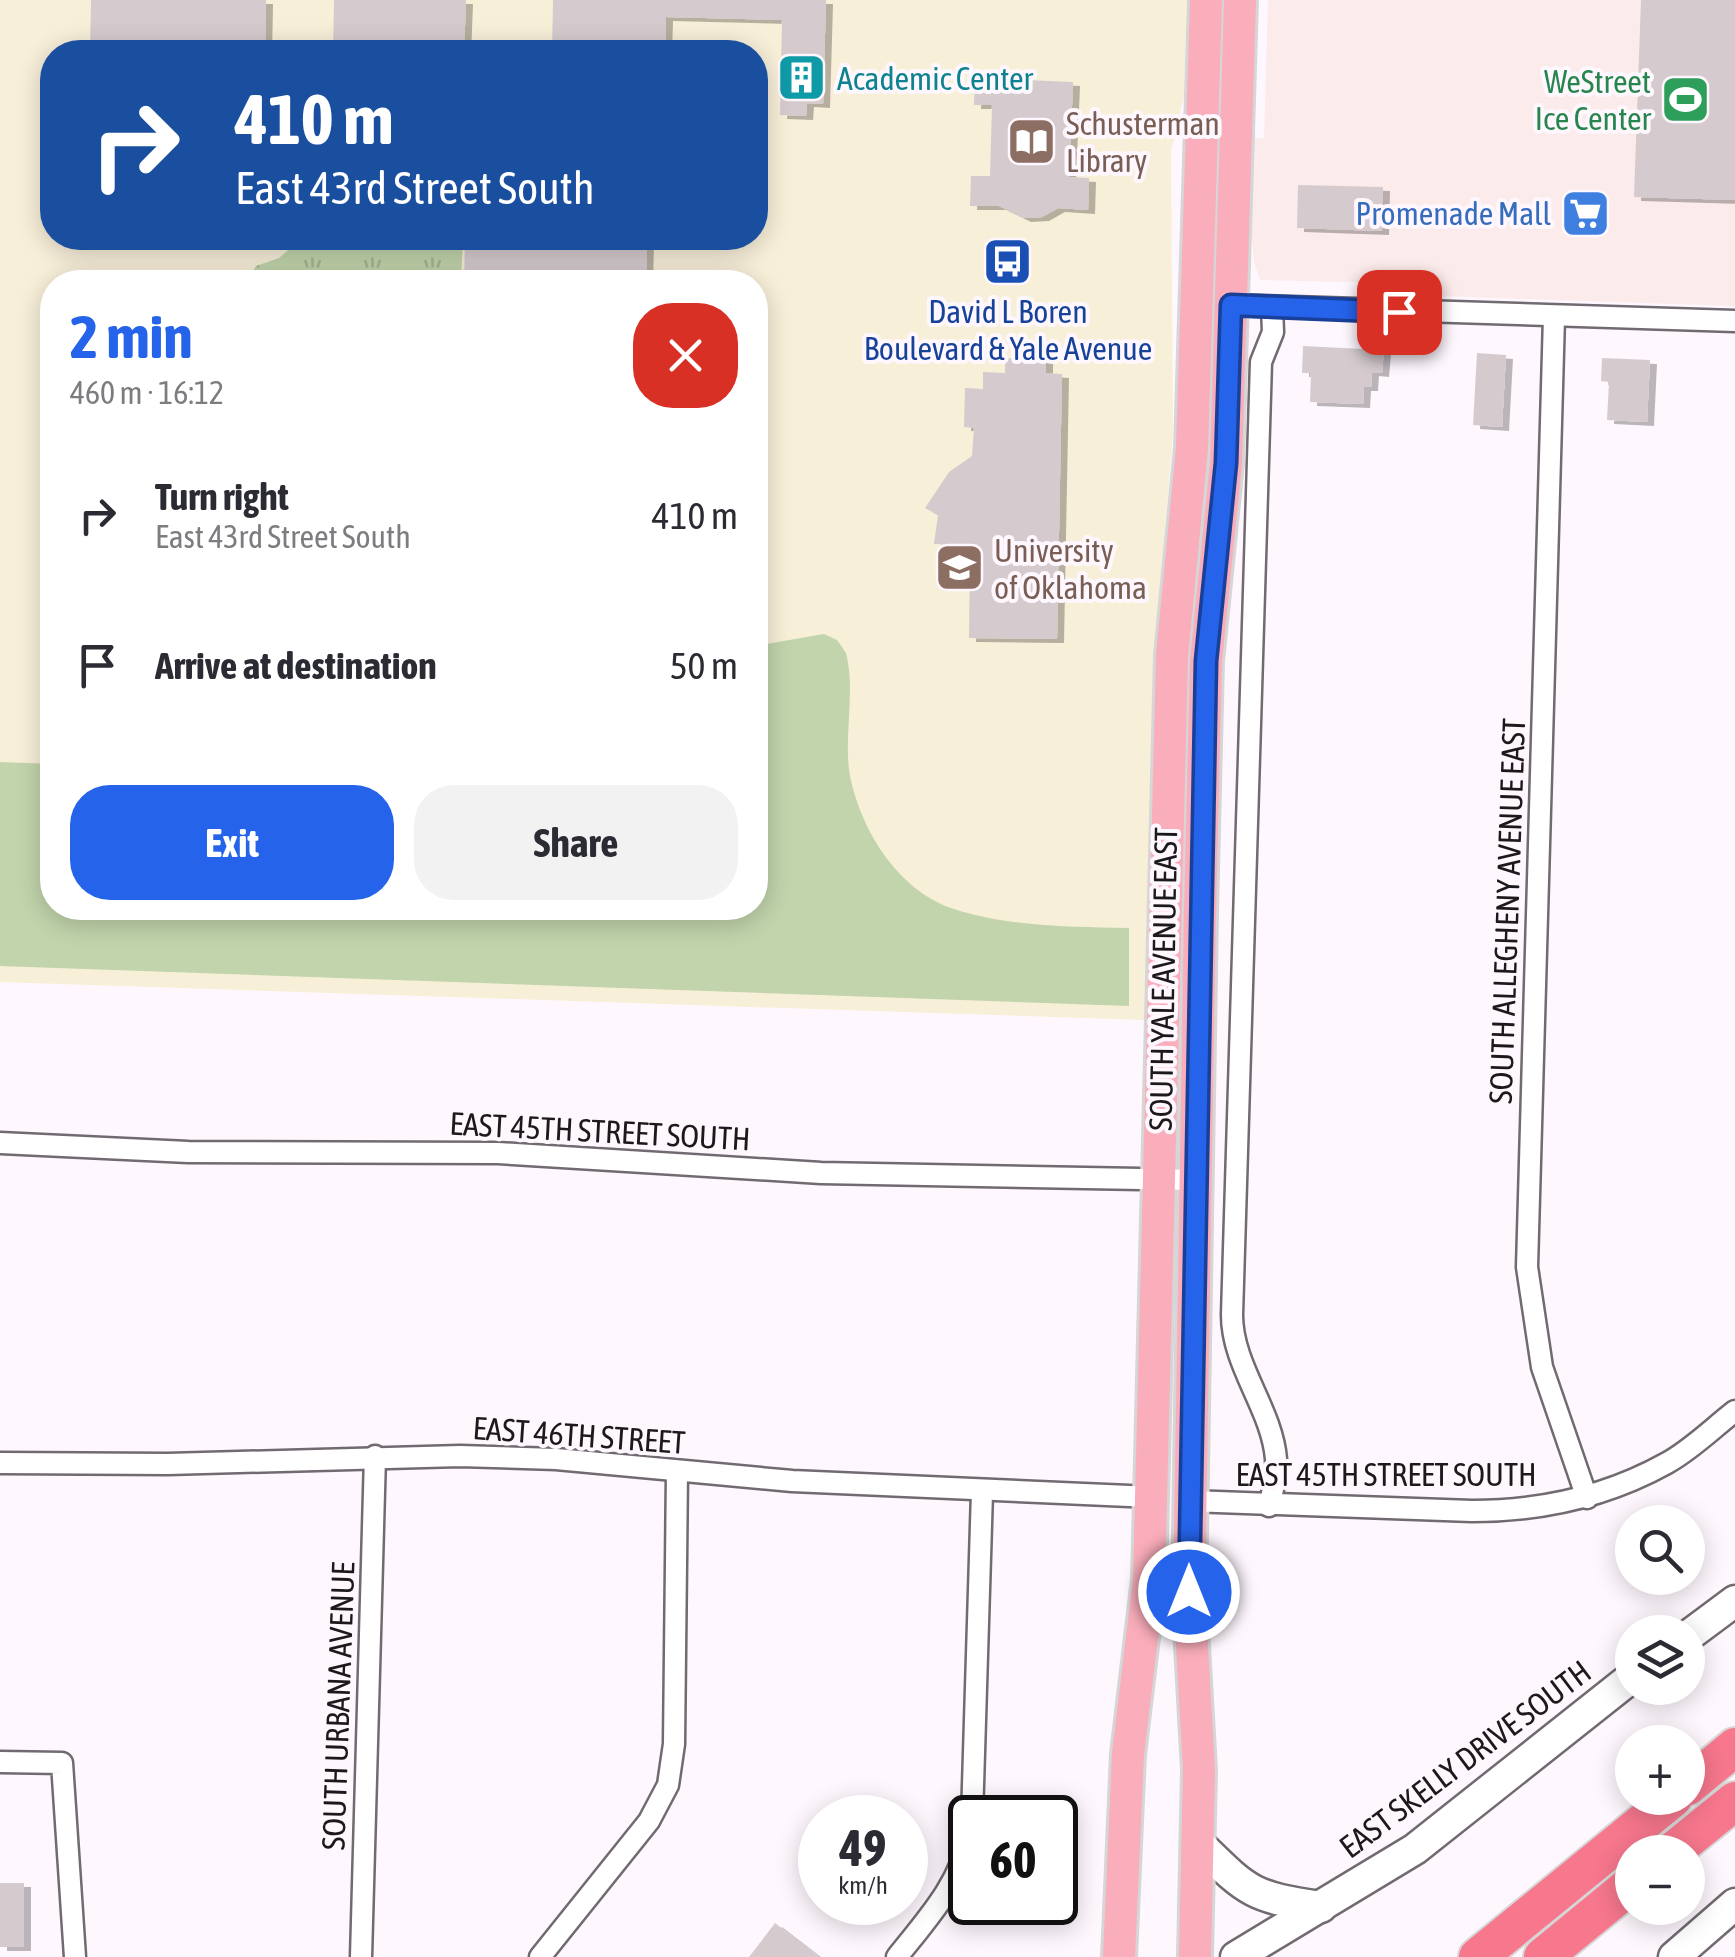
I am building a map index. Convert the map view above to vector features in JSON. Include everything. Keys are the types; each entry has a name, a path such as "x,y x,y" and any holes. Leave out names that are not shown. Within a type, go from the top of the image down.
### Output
{"highway":[{"path":"1705,1772 1735,1747"},
{"path":"1693,1835 1735,1801"},
{"path":"1478,1957 1652,1815"},
{"path":"1543,1957 1615,1898"}],"main road":[{"name":"SOUTH YALE AVENUE EAST","path":"1118,1957 1128,1754 1145,1627 1152,1497 1172,656 1192,448 1206,0"},
{"name":"SOUTH YALE AVENUE EAST","path":"1194,1957 1199,1770 1189,1592 1200,912 1206,661 1226,463 1240,0"},
{"path":"1196,302 1231,305"},
{"path":"1164,911 1200,912"},
{"path":"1152,1497 1190,1501"},
{"path":"1705,1623 1735,1601"},
{"name":"EAST SKELLY DRIVE SOUTH","path":"1236,1957 1414,1848 1615,1690"},
{"path":"1198,1843 1247,1890 1276,1900 1321,1906"},
{"path":"1674,1957 1735,1904"},
{"path":"1272,1957 1283,1928"}],"street":[{"path":"1231,305 1735,321"},
{"path":"1269,1506 1276,1474 1274,1448 1236,1345 1232,1315 1261,362 1273,332 1272,307"},
{"name":"SOUTH ALLEGHENY AVENUE EAST","path":"1554,317 1527,1268 1542,1367 1586,1498"},
{"name":"EAST 45TH STREET SOUTH","path":"0,1143 208,1152 498,1153 821,1173 1196,1180"},
{"name":"EAST 45TH STREET SOUTH","path":"1190,1501 1512,1511 1586,1498 1670,1462 1735,1410"},
{"name":"EAST 46TH STREET","path":"0,1463 168,1464 374,1456 556,1459 677,1472 982,1492 1152,1497"},
{"name":"SOUTH URBANA AVENUE","path":"361,1957 374,1456"},
{"path":"540,1957 649,1821 668,1785 674,1744 677,1472"},
{"path":"973,1795 982,1492"},
{"path":"0,1762 62,1764 75,1957"},
{"path":"897,1957 948,1891"}],"shaded area":[{"name":"University of Oklahoma","path":"0,0 1187,0 1184,96 1171,151 1173,435 1154,656 1144,1020 0,982"},
{"name":"Promenade Mall","path":"1268,0 1735,0 1735,306 1433,296 1433,284 1260,280 1251,228 1254,138 1264,138"}],"green space":[{"path":"288,250 462,250 462,270 254,270"},
{"path":"824,634 837,640 846,653 850,683 850,776 873,837 899,873 934,900 975,915 1019,923 1129,928 1129,1006 0,966 0,762 40,764 40,920 768,920 768,644"}],"building":[{"path":"91,0 266,0 265,40 90,40"},
{"path":"334,0 466,0 464,40 333,40"},
{"name":"Academic Center","path":"553,0 826,0 823,104 807,103 806,116 780,115 782,20 666,17 665,40 552,40"},
{"name":"WeStreet Ice Center","path":"1641,0 1735,0 1735,200 1634,197"},
{"name":"Schusterman Library","path":"975,78 1073,82 1069,177 1089,178 1088,210 1058,208 1042,217 1024,218 999,206 970,206 971,176 990,176 992,105 974,105"},
{"path":"1298,185 1383,187 1382,231 1297,228"},
{"path":"465,250 647,250 646,270 464,270"},
{"path":"1303,346 1384,350 1382,373 1372,372 1371,387 1364,387 1363,404 1310,402 1311,373 1302,373"},
{"path":"1477,353 1506,355 1502,427 1473,425"},
{"path":"1005,358 1046,359 1046,373 1062,374 1057,639 969,638 970,545 934,544 938,515 925,508 949,472 972,456 974,428 964,427 965,388 983,389 983,372 1005,373"},
{"path":"1602,358 1650,360 1647,422 1607,420 1609,382 1601,381"},
{"path":"0,1883 24,1883 24,1947 0,1947"},
{"path":"775,1923 819,1957 749,1957"}],"place":[{"name":"Academic Center","path":"802,78"},
{"name":"WeStreet Ice Center","path":"1686,99"},
{"name":"Schusterman Library","path":"1031,141"},
{"name":"Promenade Mall","path":"1586,213"},
{"name":"David L Boren Boulevard & Yale Avenue","path":"1008,261"},
{"name":"University of Oklahoma","path":"959,568"}],"route":[{"path":"1189,1592 1206,661 1226,463 1231,305 1399,312"}]}
